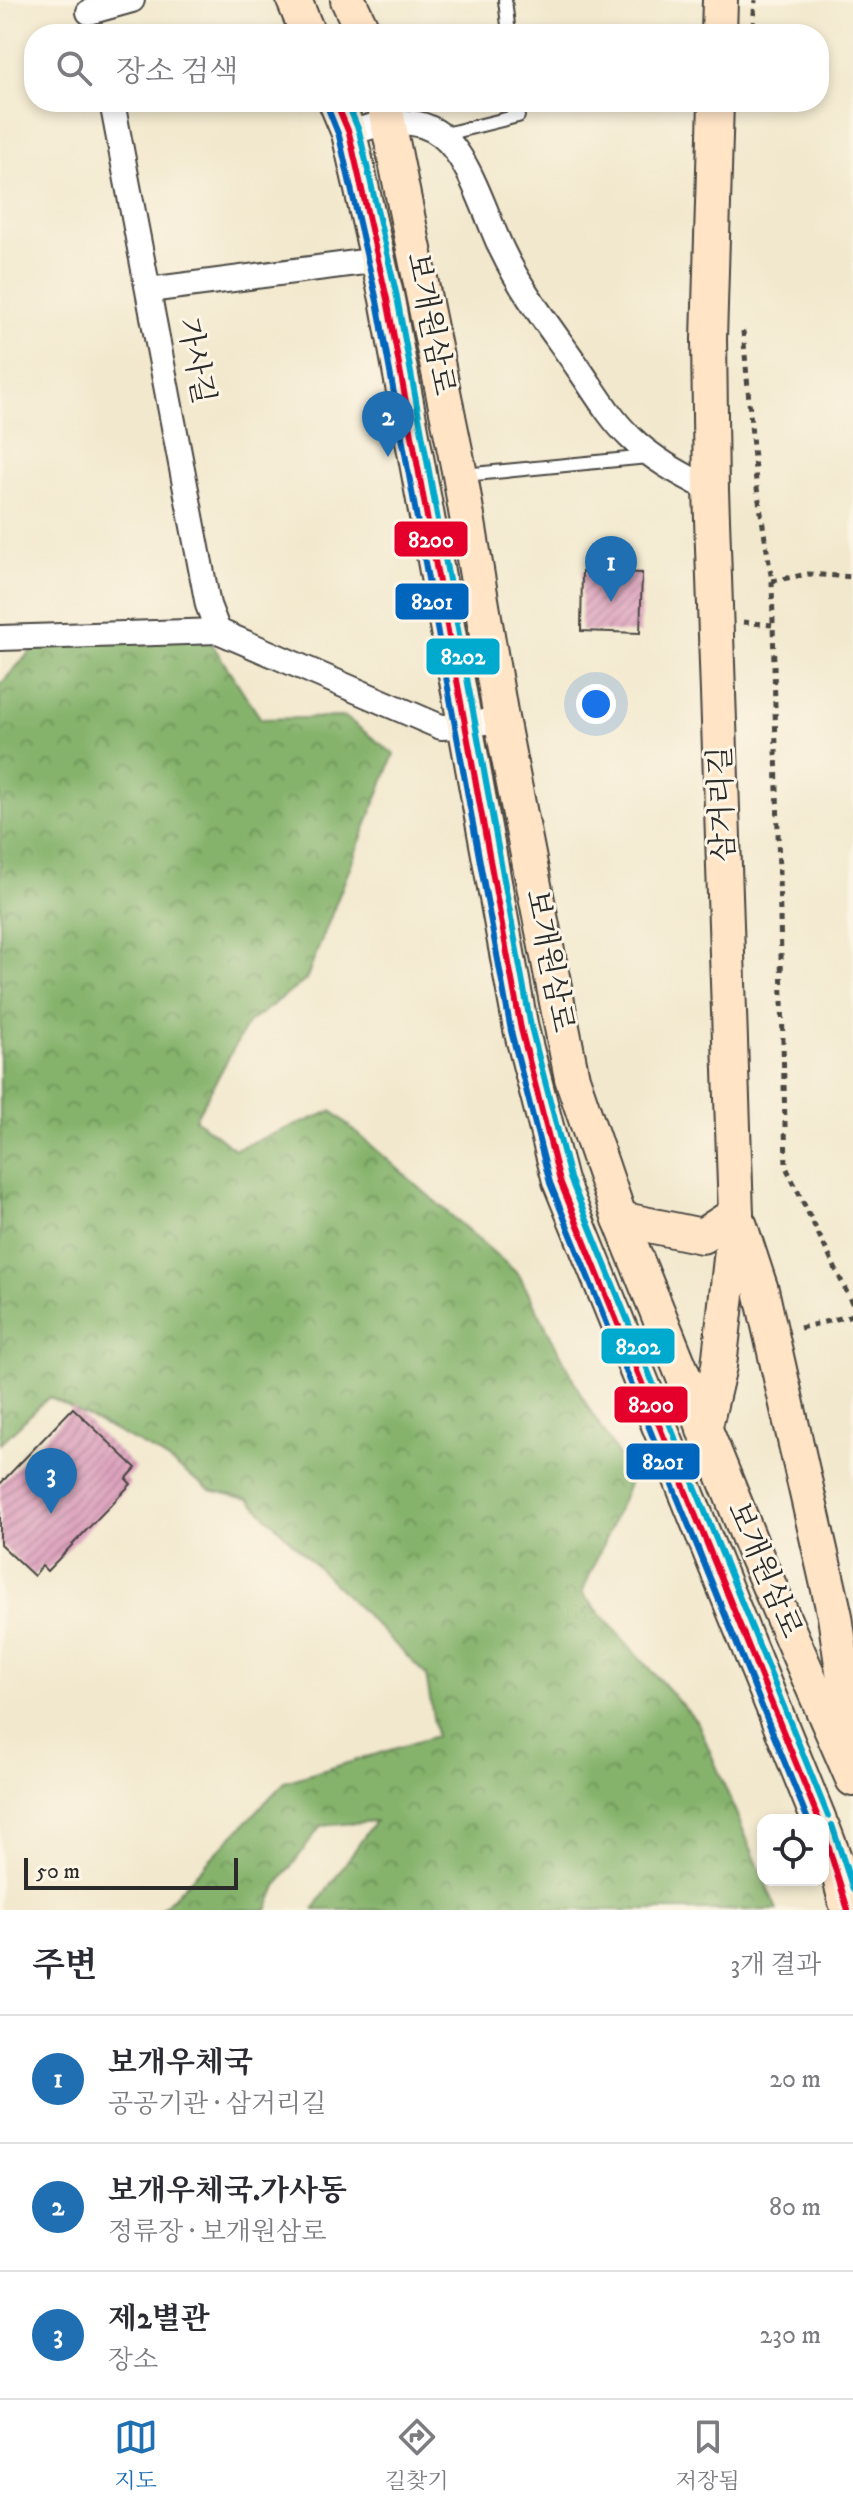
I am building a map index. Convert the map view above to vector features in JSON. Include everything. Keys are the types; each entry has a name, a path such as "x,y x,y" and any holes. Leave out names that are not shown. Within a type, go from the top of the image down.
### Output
{"main road":[{"path":"294,0 304,24"},
{"path":"348,0 359,24"},
{"path":"719,24 720,0"},
{"name":"보개원삼로","path":"396,112 501,718 572,1078 620,1219 754,1551 853,1779"},
{"name":"삼거리길","path":"689,1502 719,1366 736,1214 711,490 709,324 716,112"},
{"name":"보개원삼로","path":"342,117 379,260 521,1029 560,1181 817,1814"},
{"path":"620,1219 702,1236 736,1214 772,1335 835,1616 853,1739"},
{"path":"829,1845 848,1910"}],"street":[{"path":"89,15 132,0"},
{"name":"가사길","path":"114,112 208,605 218,631"},
{"path":"342,117 371,112"},
{"path":"402,112 434,132 460,158 504,255 529,297 629,436 654,457 711,490"},
{"path":"149,290 379,260"},
{"path":"0,638 218,631 441,727 467,726 501,718"}],"lane":[{"path":"505,0 508,24"},
{"path":"434,132 518,116 518,112"},
{"path":"460,475 654,457"}],"path":[{"path":"754,24 755,0"},
{"path":"742,322 756,482 772,581 786,1167 853,1305"},
{"path":"772,581 808,574 853,577"},
{"path":"772,1335 853,1315"}],"green space":[{"path":"204,632 261,719 345,717 394,754 306,980 247,1024 195,1119 235,1149 332,1111 519,1275 587,1405 632,1477 582,1593 698,1723 757,1863 757,1886 767,1886 777,1910 313,1910 375,1821 321,1826 277,1886 267,1910 161,1910 285,1782 436,1736 426,1675 249,1499 210,1490 158,1453 49,1397 0,1444 0,685 41,640"}],"building":[{"path":"582,571 642,573 640,633 581,631"},
{"path":"73,1408 136,1468 126,1479 131,1484 47,1571 42,1566 34,1576 0,1544 0,1484"}],"transit line":[{"name":"8201","path":"329,112 339,136 377,301 511,1031 550,1183 806,1814"},
{"name":"8200","path":"340,112 349,133 387,299 521,1029 560,1181 817,1814"},
{"name":"8202","path":"351,112 359,131 397,297 531,1027 570,1178 827,1814"},
{"name":"8202","path":"832,1825 853,1889"},
{"name":"8200","path":"829,1848 848,1910"}],"place":[{"name":"보개우체국.가사동","path":"388,457"},
{"name":"보개우체국","path":"611,602"},
{"name":"제2별관","path":"51,1514"}]}
